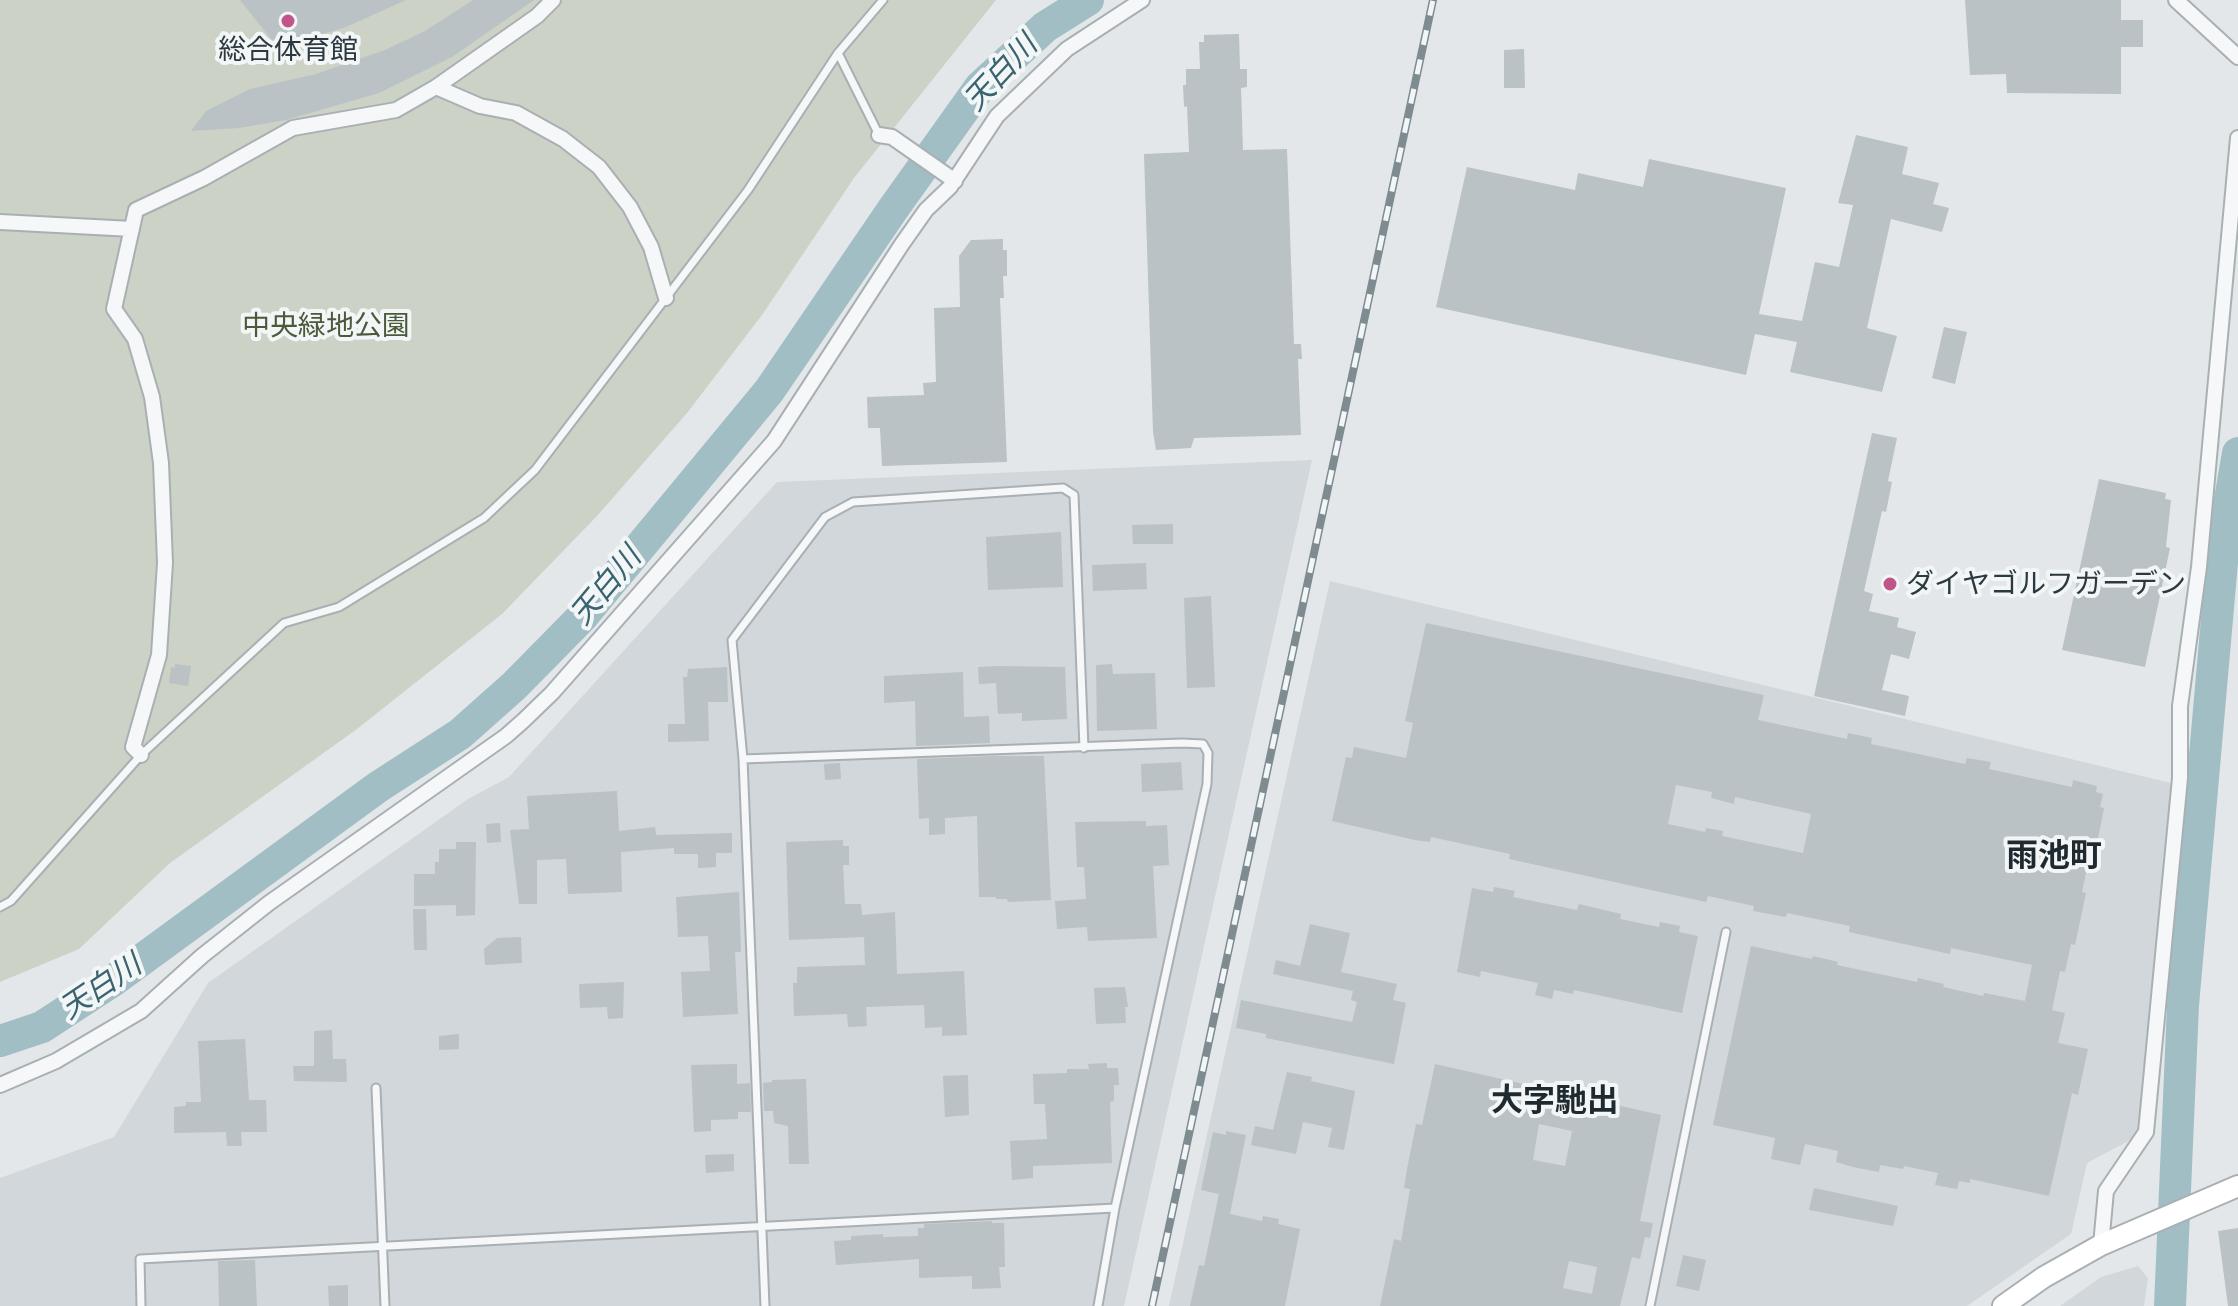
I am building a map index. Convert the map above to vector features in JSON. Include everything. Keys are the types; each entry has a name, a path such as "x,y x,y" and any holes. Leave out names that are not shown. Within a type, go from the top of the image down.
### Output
{"street":[{"path":"141,755 133,747 159,655 165,563 161,463 152,397 135,339 114,309 136,210 204,178 293,128 396,110 436,87 537,16 553,0"},
{"path":"0,1085 56,1061 141,1011 202,956 258,912 523,721 552,693 774,441 902,244 997,116 1091,31 1142,0"},
{"path":"2176,0 2238,57"},
{"path":"436,87 480,106 516,113 563,139 599,167 630,207 651,247 666,298"},
{"path":"885,136 951,178"},
{"path":"2101,1245 2106,1191 2146,1132 2180,778 2180,706 2199,567 2238,138"},
{"path":"0,222 132,229"},
{"path":"2003,1306 2044,1277 2101,1245 2238,1186"}],"lane":[{"path":"0,907 11,901 141,755 284,623 339,607 484,518 539,465 748,190 838,53 883,0"},
{"path":"838,53 885,136"},
{"path":"765,1306 743,759 732,640 825,517 853,502 1063,488 1074,495 1084,748"},
{"path":"743,759 1203,744 1208,753 1207,784 1115,1208 1098,1306"},
{"path":"1650,1306 1726,932"},
{"path":"376,1088 385,1306"},
{"path":"141,1306 140,1259 1115,1208"}],"shaded area":[{"path":"1312,460 1124,1306 0,1306 0,1178 114,1137 208,983 468,799 509,777 777,482"},
{"path":"1330,581 2171,783 2138,1136 2087,1163 2071,1234 1967,1306 1169,1306"},
{"path":"2138,1266 2148,1278 2144,1306 2060,1306 2101,1277"}],"green space":[{"name":"中央緑地公園","path":"0,0 996,0 854,178 762,315 687,413 597,516 502,614 357,729 170,863 79,949 0,982"}],"building":[{"name":"総合体育館","path":"240,0 406,0 346,27 293,43 290,33 272,40"},
{"path":"473,0 534,0 452,57 379,93 286,120 239,128 191,131 206,111 250,89 316,74 385,50 425,31"},
{"path":"1965,0 2121,0 2121,20 2143,20 2143,47 2121,47 2121,94 2007,93 2006,74 1970,75"},
{"path":"1239,34 1240,69 1247,69 1247,87 1241,88 1243,150 1287,149 1294,344 1301,344 1302,359 1298,359 1301,435 1194,438 1191,448 1156,450 1144,154 1189,152 1183,85 1186,85 1186,69 1200,69 1199,42 1204,42 1204,35"},
{"path":"1524,49 1525,88 1504,88 1504,50"},
{"path":"1856,135 1908,147 1902,174 1939,183 1933,204 1949,208 1942,232 1891,219 1867,328 1897,336 1882,392 1790,372 1797,342 1755,334 1746,375 1436,307 1467,167 1575,190 1578,173 1643,187 1649,159 1786,188 1759,314 1802,321 1815,262 1839,267 1853,205 1838,203"},
{"path":"1003,239 1003,250 1007,250 1007,276 1003,276 1004,298 1000,298 1007,462 882,466 880,428 868,428 867,397 924,395 923,383 936,382 934,308 960,307 959,256 971,240"},
{"path":"1944,327 1967,332 1955,384 1932,378"},
{"path":"1872,433 1897,438 1888,481 1892,482 1886,512 1882,511 1864,591 1873,594 1869,611 1899,618 1897,627 1916,632 1909,659 1891,654 1882,690 1909,696 1905,716 1814,696"},
{"path":"2099,479 2166,493 2165,499 2171,500 2166,547 2170,548 2145,667 2062,650"},
{"path":"1173,524 1173,544 1133,544 1132,525"},
{"path":"1061,532 1063,587 988,590 986,537"},
{"path":"1146,563 1147,589 1093,591 1092,565"},
{"path":"1211,596 1215,687 1187,688 1184,598"},
{"path":"1426,623 1764,695 1758,720 1847,739 1848,733 1872,738 1871,744 1965,764 1967,758 1991,762 1989,769 2072,787 2073,780 2097,786 2096,792 2103,794 2100,807 2104,808 2093,864 2088,863 2082,892 2086,893 2075,945 2071,944 2065,972 2060,971 2052,1010 2065,1013 2058,1043 2088,1049 2078,1095 2072,1093 2049,1196 1970,1179 1970,1183 1959,1181 1957,1189 1935,1185 1938,1173 1904,1166 1903,1169 1880,1165 1879,1172 1853,1167 1836,1162 1838,1151 1805,1144 1800,1165 1771,1159 1775,1138 1713,1125 1751,946 1812,959 1813,956 1838,962 1837,965 1917,982 1918,978 1983,996 1984,993 2025,1001 2032,965 1951,948 1950,954 1849,932 1850,926 1787,913 1786,917 1753,911 1754,906 1708,896 1706,902 1509,859 1510,854 1431,837 1430,842 1415,840 1332,821 1346,757 1352,758 1354,747 1406,758 1413,723 1405,721","holes":["1676,785 1712,792 1711,798 1734,804 1735,797 1811,814 1803,853 1722,836 1723,831 1706,828 1705,832 1668,824"]},
{"path":"175,664 191,666 188,686 169,683 171,667 175,668"},
{"path":"1112,664 1113,674 1155,673 1157,729 1097,731 1096,665"},
{"path":"727,667 728,702 708,702 709,741 668,742 668,724 685,724 683,677 687,677 688,669"},
{"path":"978,667 1065,667 1067,719 1022,721 1022,713 998,714 996,683 979,684"},
{"path":"963,672 964,717 989,716 990,743 916,746 915,701 884,703 884,676"},
{"path":"1044,756 1051,900 1008,902 996,897 979,897 977,816 945,818 945,834 929,835 929,818 919,819 917,759"},
{"path":"1181,762 1183,790 1142,792 1141,764"},
{"path":"840,763 841,779 825,780 824,764"},
{"path":"617,791 619,831 655,827 656,835 732,833 732,853 716,853 716,867 698,868 698,854 674,854 674,848 621,852 622,892 568,894 566,859 537,860 537,904 519,904 510,830 529,829 527,796"},
{"path":"1146,821 1146,826 1167,825 1169,865 1153,866 1157,938 1088,941 1087,927 1057,929 1055,901 1086,899 1084,867 1077,867 1075,822"},
{"path":"500,823 501,842 487,843 486,824"},
{"path":"843,840 843,846 849,846 849,865 843,865 845,904 861,904 862,915 895,912 897,974 964,971 967,1035 942,1036 942,1027 925,1028 924,1005 866,1007 867,1026 848,1027 847,1014 794,1016 793,983 797,983 797,967 865,965 864,937 789,940 786,842"},
{"path":"456,842 476,842 475,915 456,916 456,905 414,906 414,874 435,874 439,849 456,849"},
{"path":"1494,887 1515,891 1513,897 1577,910 1579,904 1621,914 1620,919 1659,927 1660,922 1680,926 1679,932 1698,936 1682,1013 1574,990 1573,994 1554,990 1552,999 1535,995 1538,983 1481,971 1480,977 1457,972 1472,888 1493,892"},
{"path":"739,892 741,952 735,952 738,1014 683,1017 681,972 710,971 708,936 678,937 676,897"},
{"path":"413,909 426,909 427,950 414,950"},
{"path":"1310,924 1350,933 1341,972 1397,984 1393,1000 1406,1003 1394,1064 1266,1038 1266,1034 1236,1028 1241,1000 1352,1022 1357,1002 1351,1000 1353,991 1273,974 1276,960 1300,966"},
{"path":"521,937 522,963 485,965 484,949 497,938"},
{"path":"624,982 623,1018 608,1019 607,1007 580,1008 579,984"},
{"path":"1125,987 1128,1007 1125,1007 1126,1023 1096,1024 1094,988"},
{"path":"332,1030 333,1059 346,1059 347,1082 294,1081 293,1066 314,1066 314,1031"},
{"path":"459,1034 459,1049 439,1050 439,1036"},
{"path":"245,1039 249,1100 266,1100 267,1132 241,1132 242,1146 227,1146 226,1132 174,1133 174,1107 186,1106 186,1102 201,1102 198,1041"},
{"path":"1107,1063 1107,1068 1118,1068 1119,1085 1114,1085 1114,1101 1110,1102 1112,1163 1033,1166 1033,1178 1012,1180 1010,1141 1047,1139 1045,1104 1034,1104 1033,1074 1067,1073 1067,1069 1089,1069 1088,1064"},
{"path":"737,1064 737,1084 750,1083 751,1112 738,1112 738,1119 711,1120 711,1131 694,1132 691,1065"},
{"path":"1435,1064 1661,1115 1640,1221 1653,1223 1650,1238 1645,1237 1640,1259 1632,1257 1620,1306 1380,1306 1394,1239 1401,1241 1410,1189 1404,1188 1416,1124 1422,1125","holes":["1539,1124 1572,1131 1565,1166 1533,1160","1569,1261 1597,1267 1592,1294 1563,1288"]},
{"path":"1287,1072 1355,1091 1344,1150 1328,1147 1332,1128 1303,1122 1296,1154 1251,1145 1255,1126 1273,1130"},
{"path":"968,1075 969,1115 945,1117 943,1076"},
{"path":"806,1079 809,1164 789,1164 788,1126 774,1123 773,1111 764,1111 763,1083"},
{"path":"1226,1131 1246,1135 1230,1214 1262,1221 1263,1216 1279,1219 1278,1224 1300,1229 1285,1306 1190,1306 1199,1265 1204,1266 1219,1194 1201,1190 1213,1132 1226,1135"},
{"path":"734,1154 734,1171 706,1173 705,1155"},
{"path":"1814,1188 1898,1206 1893,1226 1809,1210"},
{"path":"1004,1223 1005,1267 999,1267 1001,1288 972,1289 972,1276 919,1278 919,1259 836,1265 834,1241 851,1240 851,1236 918,1236 918,1228 924,1228 924,1224"},
{"path":"2238,1228 2238,1306 2228,1306 2218,1231"},
{"path":"1683,1255 1706,1260 1699,1291 1676,1286"},
{"path":"255,1260 257,1306 219,1306 218,1261"},
{"path":"348,1285 348,1306 329,1306 328,1286"}],"waterway":[{"name":"天白川","path":"0,1041 42,1027 114,980 378,787 460,734 514,686 582,617 769,391 980,87 1045,27 1088,0"},
{"path":"2170,1306 2183,1005 2225,528 2238,453"}],"railway":[{"path":"1152,1306 1433,0"}],"place":[{"name":"総合体育館","path":"288,21"},
{"name":"ダイヤゴルフガーデン","path":"1890,584"}],"district":[{"name":"雨池町","path":"2054,856"},
{"name":"大字馳出","path":"1555,1101"}]}
